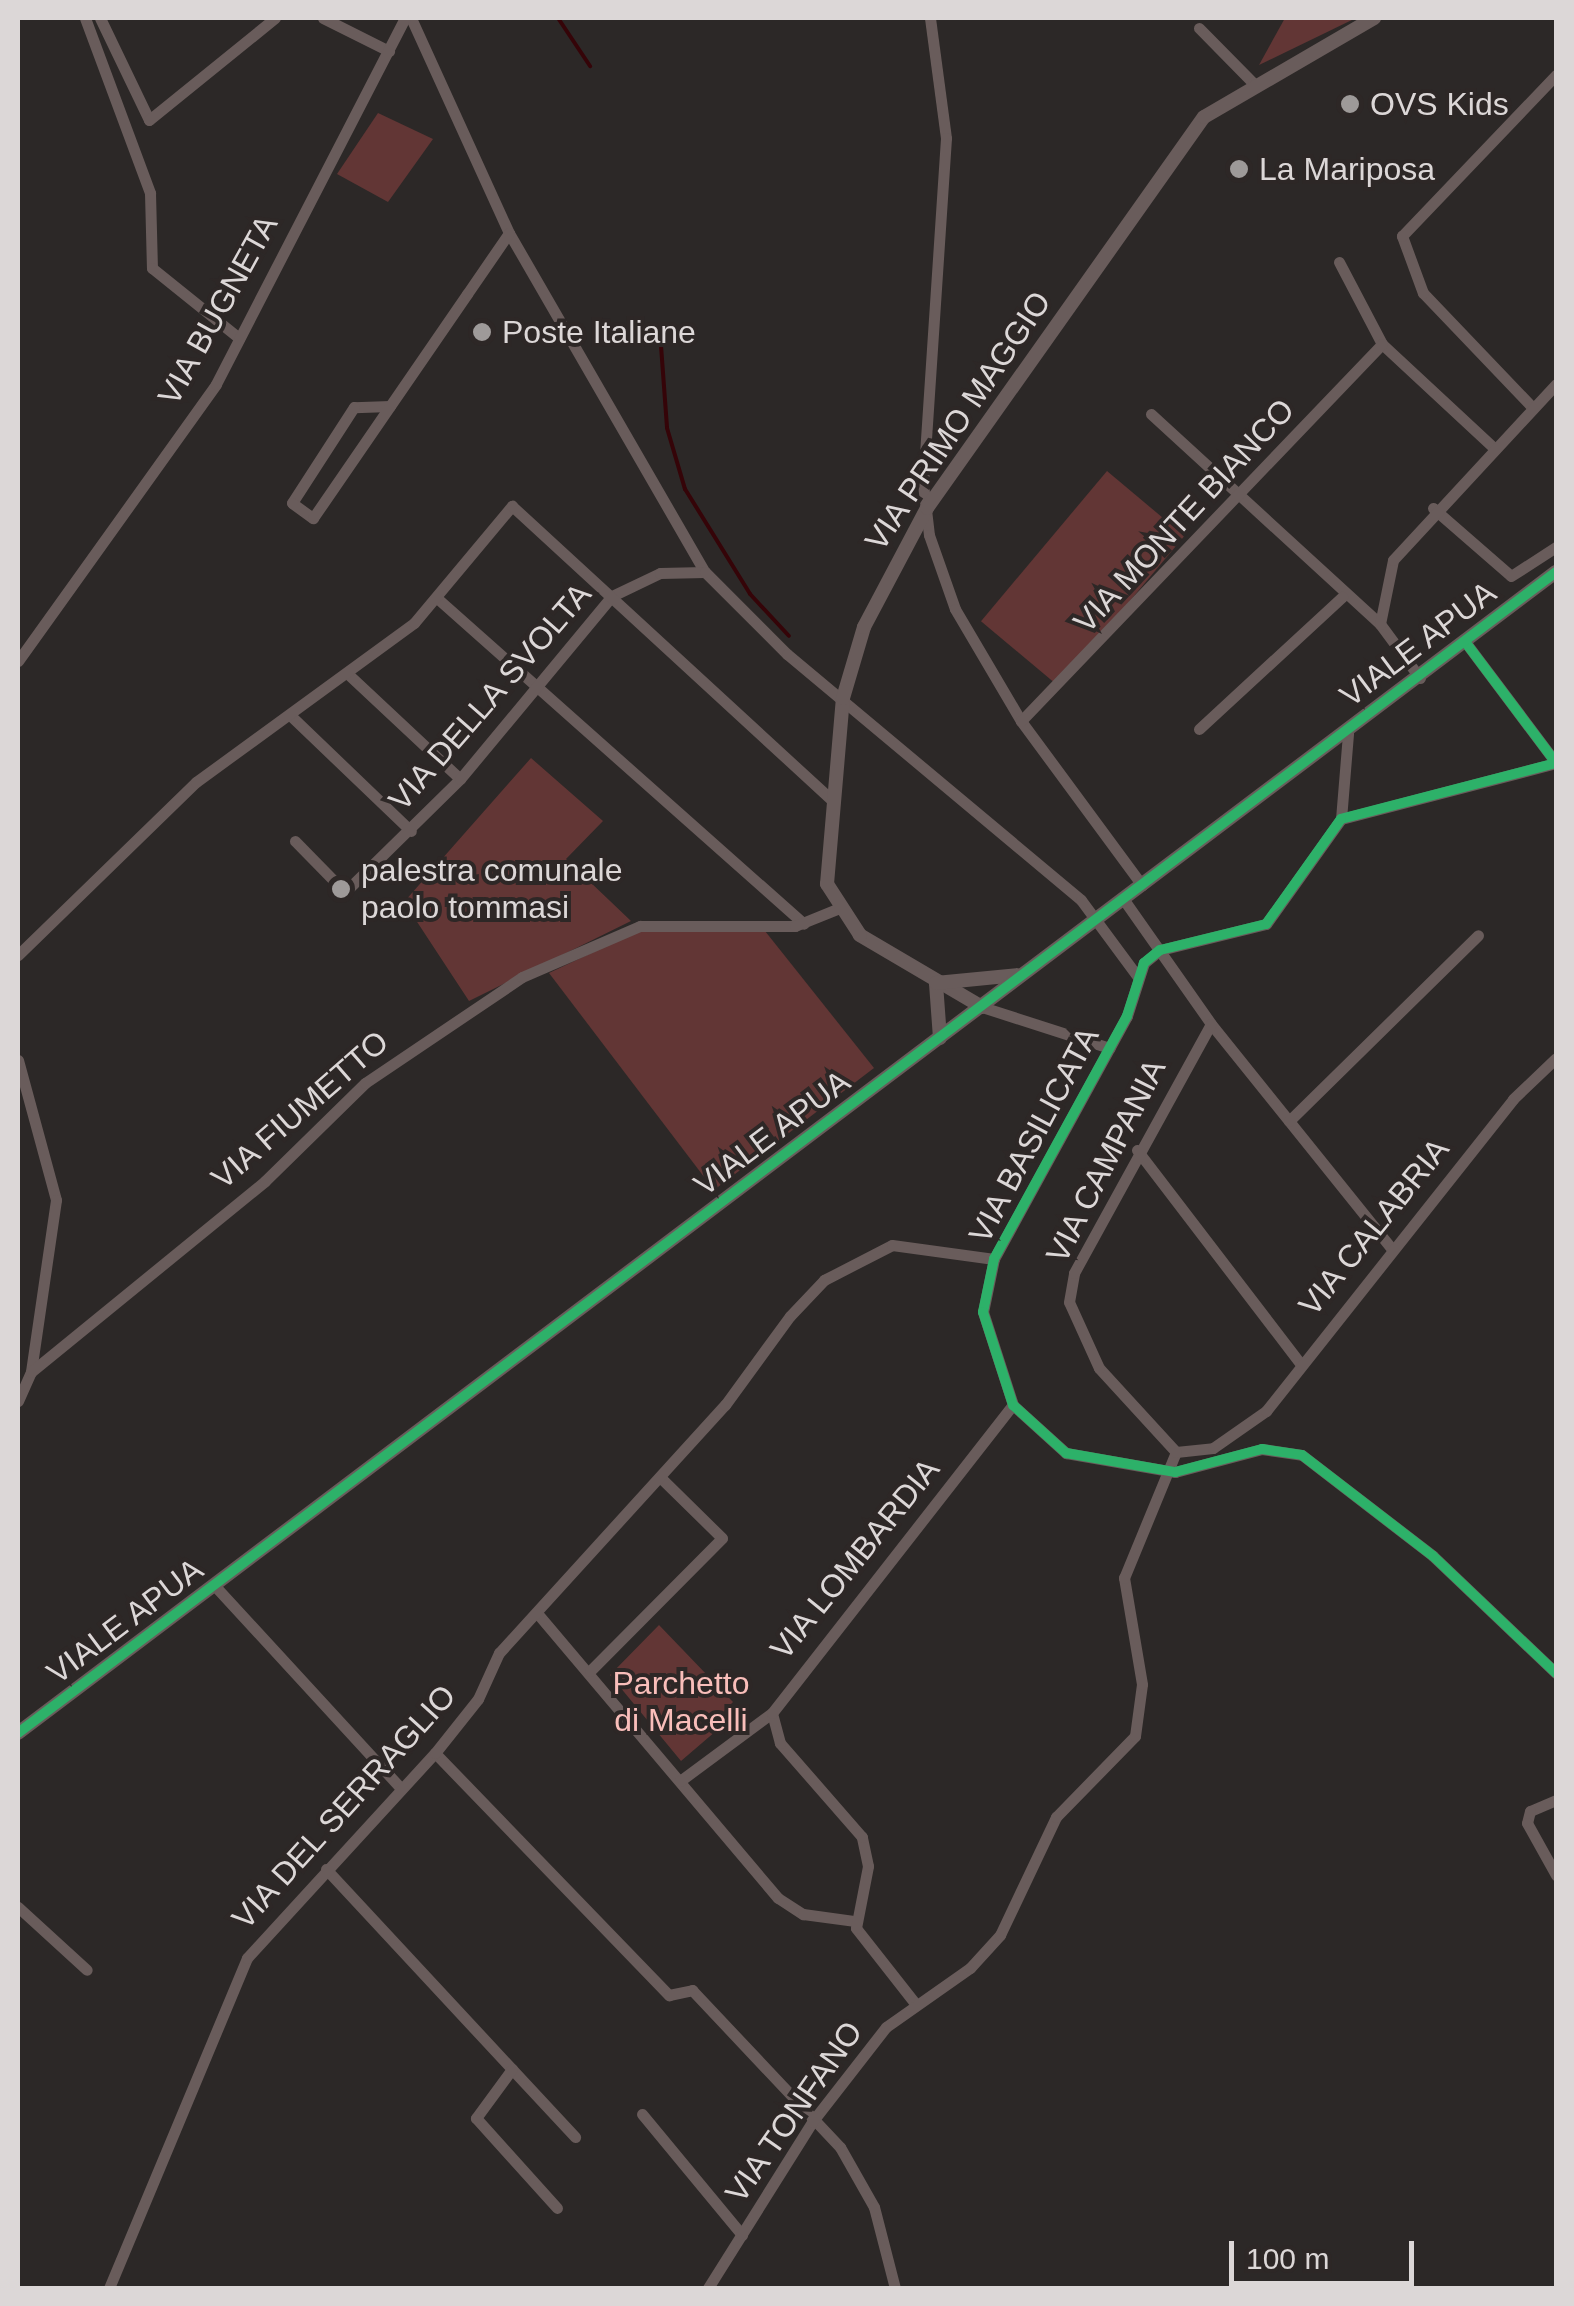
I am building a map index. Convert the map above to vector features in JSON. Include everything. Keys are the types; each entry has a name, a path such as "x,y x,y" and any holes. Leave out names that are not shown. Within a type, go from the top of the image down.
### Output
{"street":[{"path":"85,18 150,193 152,268 239,338"},
{"path":"100,18 149,120 276,18"},
{"path":"324,18 389,51"},
{"path":"408,18 509,233 705,572 843,698 1099,920 1138,977"},
{"name":"VIA BUGNETA","path":"18,662 239,338 408,18"},
{"path":"930,18 946,138 927,508 948,595 1021,722 1142,886"},
{"name":"VIA PRIMO MAGGIO","path":"837,909 823,864 843,698 880,588 927,508 1184,142 1252,82 1374,18"},
{"path":"1200,28 1239,62 1252,82"},
{"path":"1532,408 1423,293 1402,236 1556,75"},
{"path":"390,406 354,407 292,502 314,518 509,233"},
{"path":"1339,262 1382,344 1494,446"},
{"name":"VIA MONTE BIANCO","path":"1021,722 1382,344"},
{"path":"1380,624 1393,560 1433,508 1556,384"},
{"path":"1151,414 1342,596 1380,624 1420,678"},
{"path":"18,955 196,782 349,675 438,599 512,506 830,798"},
{"path":"1433,508 1512,576 1556,547"},
{"name":"VIA DELLA SVOLTA","path":"294,841 344,892 411,831 460,779 538,691 612,596 660,574 705,572"},
{"name":"VIALE APUA","path":"18,1734 1348,733 1556,572"},
{"path":"1199,729 1342,596"},
{"path":"438,599 804,924"},
{"path":"1341,819 1556,763 1466,643"},
{"path":"349,675 460,779"},
{"path":"290,716 411,831"},
{"path":"1160,950 1266,924 1341,819 1348,733"},
{"path":"1124,900 1211,1024 1392,1250"},
{"path":"837,909 936,983 982,1006 1110,1048"},
{"name":"VIA FIUMETTO","path":"18,1401 32,1372 266,1181 365,1084 522,978 640,926 804,924 837,909"},
{"path":"1288,1120 1478,936"},
{"name":"VIA BASILICATA","path":"1160,950 1138,977 1110,1048 994,1259 983,1312 1013,1405 1045,1440 1084,1461 1175,1472"},
{"path":"936,983 1028,972"},
{"path":"936,983 940,1038"},
{"name":"VIA CAMPANIA","path":"1176,1452 1099,1368 1070,1302 1074,1273 1137,1150 1211,1024"},
{"name":"VIA CALABRIA","path":"1240,1435 1556,1058"},
{"path":"18,1060 56,1200 32,1372"},
{"path":"1137,1150 1300,1362"},
{"name":"VIA DEL SERRAGLIO","path":"108,2288 232,1980 326,1868 434,1753 536,1612 662,1478 802,1302 841,1269 902,1244 994,1259"},
{"name":"VIA LOMBARDIA","path":"680,1781 772,1713 1013,1405"},
{"path":"1248,1454 1240,1435 1176,1452 1175,1472 1248,1454 1302,1454 1348,1486 1556,1673"},
{"name":"VIA TONFANO","path":"708,2288 812,2122 914,2002 970,1968 1000,1934 1036,1877 1056,1817 1135,1736 1142,1684 1124,1578 1175,1472"},
{"path":"590,1672 722,1538 662,1478"},
{"path":"214,1585 400,1788"},
{"path":"536,1612 791,1910 854,1921 914,2002"},
{"path":"772,1713 780,1742 866,1846 854,1921"},
{"path":"434,1753 669,1995 692,1990 812,2122 840,2146 874,2207 895,2288"},
{"path":"1556,1800 1530,1811 1528,1822 1556,1874"},
{"path":"326,1868 575,2137"},
{"path":"18,1908 86,1970"},
{"path":"512,2069 476,2118 557,2208"},
{"path":"642,2114 742,2235"}],"green space":[{"path":"1285,18 1356,18 1259,65"},
{"path":"378,113 433,139 388,202 337,174"},
{"path":"1107,471 1184,536 1058,686 981,621"},
{"path":"531,758 603,821 566,859 631,921 469,1001 404,902"},
{"path":"638,931 765,931 874,1068 714,1190 549,973"},
{"name":"Parchetto di Macelli","path":"659,1625 733,1702 724,1711 730,1719 681,1761 610,1675"}],"waterway":[{"path":"558,18 590,66"},
{"path":"660,332 667,428 685,489 750,594 789,636"}],"cycle path":[{"path":"18,1733 1556,572"},
{"path":"1466,643 1556,763 1341,819 1266,924 1160,950 1144,963 1127,1016 994,1259 983,1312 1013,1405 1066,1453 1175,1472 1262,1449 1302,1455 1433,1556 1556,1673"}],"place":[{"name":"OVS Kids","path":"1350,104"},
{"name":"La Mariposa","path":"1239,169"},
{"name":"Poste Italiane","path":"482,332"},
{"name":"palestra comunale paolo tommasi","path":"341,889"}]}
